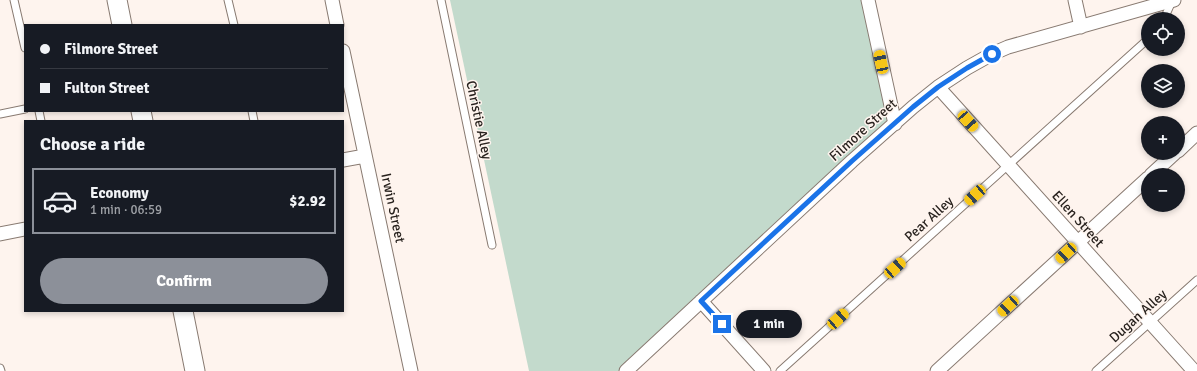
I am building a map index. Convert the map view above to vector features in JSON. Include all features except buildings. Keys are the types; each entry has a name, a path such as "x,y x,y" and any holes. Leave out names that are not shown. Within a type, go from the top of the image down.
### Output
{"street":[{"path":"117,0 122,24"},
{"path":"333,0 337,24"},
{"path":"868,0 895,124"},
{"path":"1075,0 1080,27"},
{"name":"Filmore Street","path":"626,371 852,161 938,87 967,68 1008,47 1173,0"},
{"name":"Irwin Street","path":"344,56 411,371"},
{"name":"Ellen Street","path":"938,87 1194,371"},
{"path":"1185,144 1197,133"},
{"path":"344,160 365,156"},
{"path":"1159,168 1167,160"},
{"path":"937,371 1141,184"},
{"path":"0,234 24,229"},
{"path":"701,301 764,371"},
{"path":"183,312 195,371"}],"lane":[{"path":"14,0 24,44"},
{"path":"228,0 234,24"},
{"name":"Christie Alley","path":"441,0 492,245"},
{"path":"1167,12 1173,0"},
{"name":"Pear Alley","path":"780,371 1141,45"},
{"path":"0,114 24,109"},
{"name":"Dugan Alley","path":"1096,371 1197,280"}],"green space":[{"path":"450,0 870,0 897,116 623,371 529,371"}],"route":[{"path":"722,324 701,301 852,161 913,107 938,87 992,54"}]}
